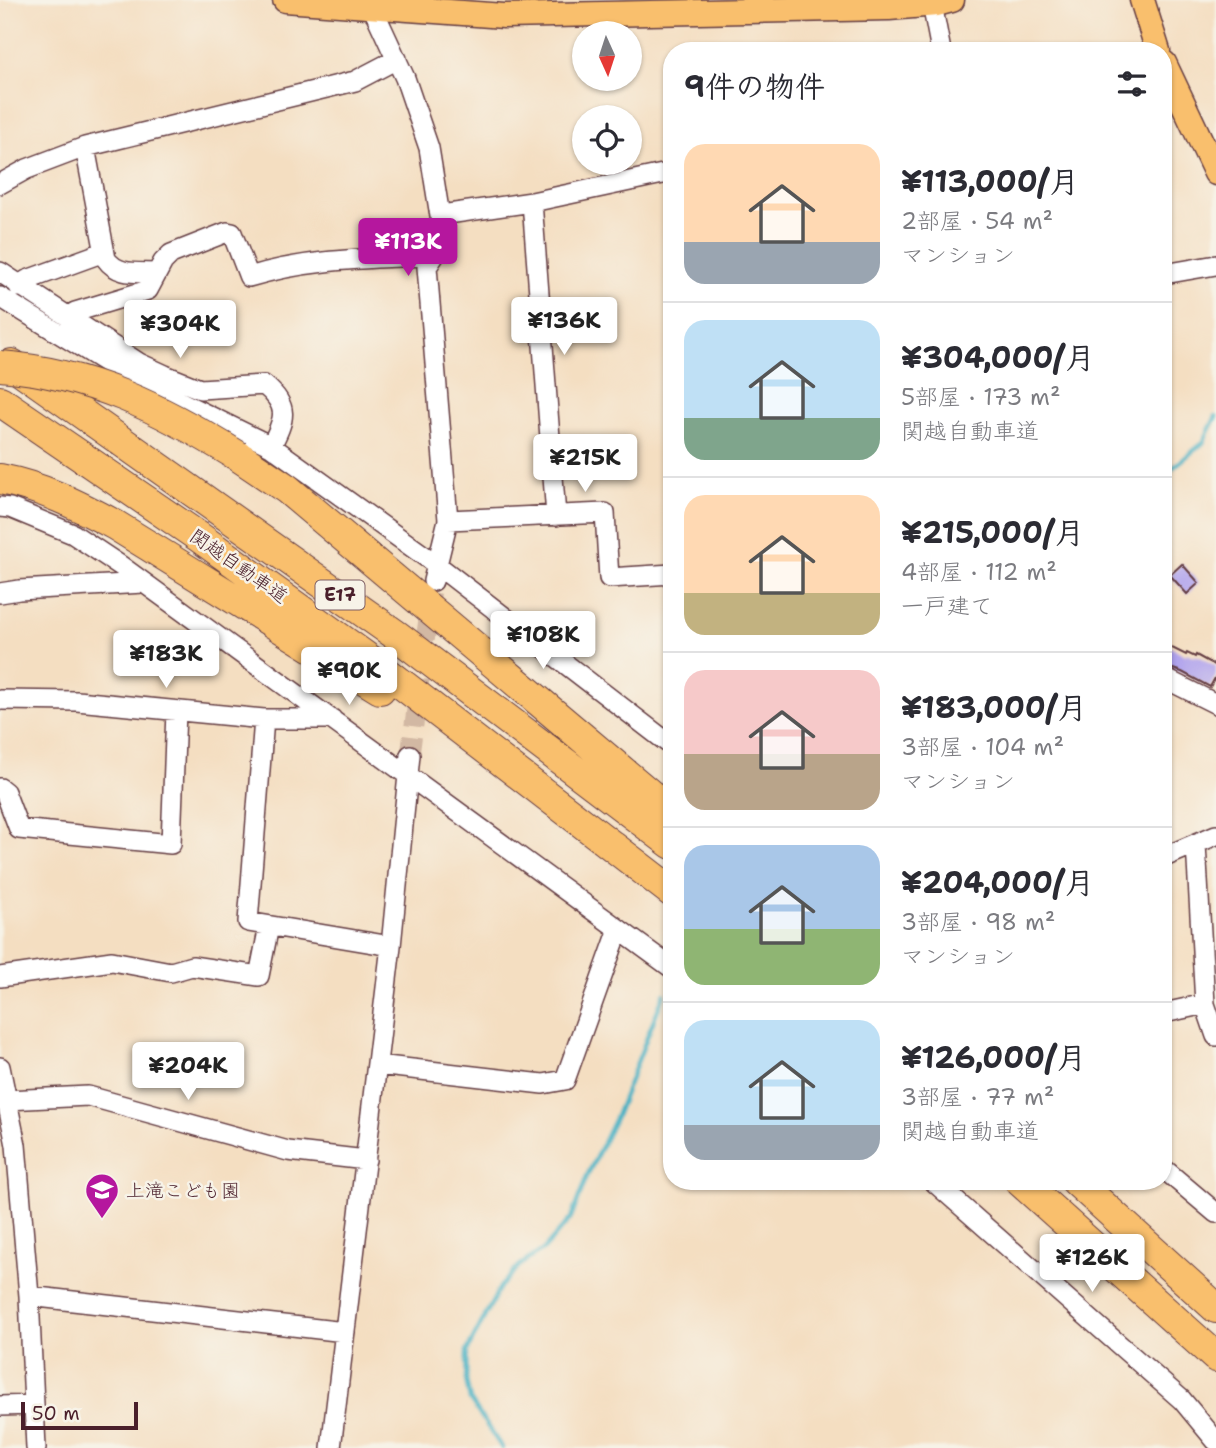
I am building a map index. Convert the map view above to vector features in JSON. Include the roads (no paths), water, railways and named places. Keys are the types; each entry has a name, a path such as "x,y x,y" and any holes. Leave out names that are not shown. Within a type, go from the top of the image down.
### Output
{"highway":[{"name":"関越自動車道","path":"0,356 396,635 663,837"},
{"path":"0,366 64,376 141,402 178,420 238,456 287,489 663,805"},
{"name":"関越自動車道","path":"0,401 199,537 377,665 663,885"},
{"path":"0,479 48,492 116,525 557,802"},
{"path":"1030,1190 1216,1357"},
{"path":"1086,1190 1216,1308"}],"main road":[{"path":"285,0 371,3 504,16 772,5 889,8 942,2"},
{"path":"1142,0 1154,42"},
{"path":"1172,84 1216,173"}],"street":[{"path":"941,42 942,2"},
{"path":"371,3 397,59 429,148 444,241 427,267 448,520 435,573"},
{"path":"0,184 27,169 85,146 355,81 397,59"},
{"path":"85,146 104,252 112,268 119,271 157,273"},
{"path":"441,215 532,202 663,174"},
{"path":"532,202 556,516"},
{"path":"69,318 75,312 148,290 171,254 227,232 232,233 249,277 284,266 320,261 424,256 432,259"},
{"path":"19,287 27,280 104,252"},
{"path":"1172,273 1216,265"},
{"path":"0,272 19,287 139,363 200,389 264,385 280,401 283,411 283,423 271,446"},
{"path":"0,297 128,376 271,446 435,573 663,739"},
{"path":"0,507 10,508 73,534 332,719 408,764 663,961"},
{"path":"448,520 605,513 608,578 663,575"},
{"path":"0,593 144,583"},
{"path":"1172,682 1216,704"},
{"path":"0,700 77,701 264,719 332,719"},
{"path":"0,788 5,792 19,830 171,845 176,711"},
{"path":"264,719 248,922 391,946"},
{"path":"331,1448 391,946 408,764"},
{"path":"1172,854 1216,835"},
{"path":"1196,844 1205,1004 1216,1036"},
{"path":"0,977 112,961 171,972 192,966 259,976 269,926"},
{"path":"377,1065 543,1084 565,1080 619,929"},
{"path":"1172,1011 1205,1004"},
{"path":"0,1068 16,1145 29,1296 36,1448"},
{"path":"7,1100 88,1096 288,1151 366,1160"},
{"path":"1172,1176 1216,1213"},
{"path":"943,1190 1182,1400 1216,1441"},
{"path":"29,1296 345,1332"},
{"path":"0,1406 34,1405"}],"waterway":[{"path":"1172,468 1203,443 1216,416"},
{"path":"502,1448 470,1400 466,1380 467,1351 500,1287 520,1265 544,1249 571,1218 587,1176 616,1116 663,997"}],"tunnel":[{"path":"410,755 433,581"}],"place":[{"name":"上滝こども園","path":"102,1220"}]}
